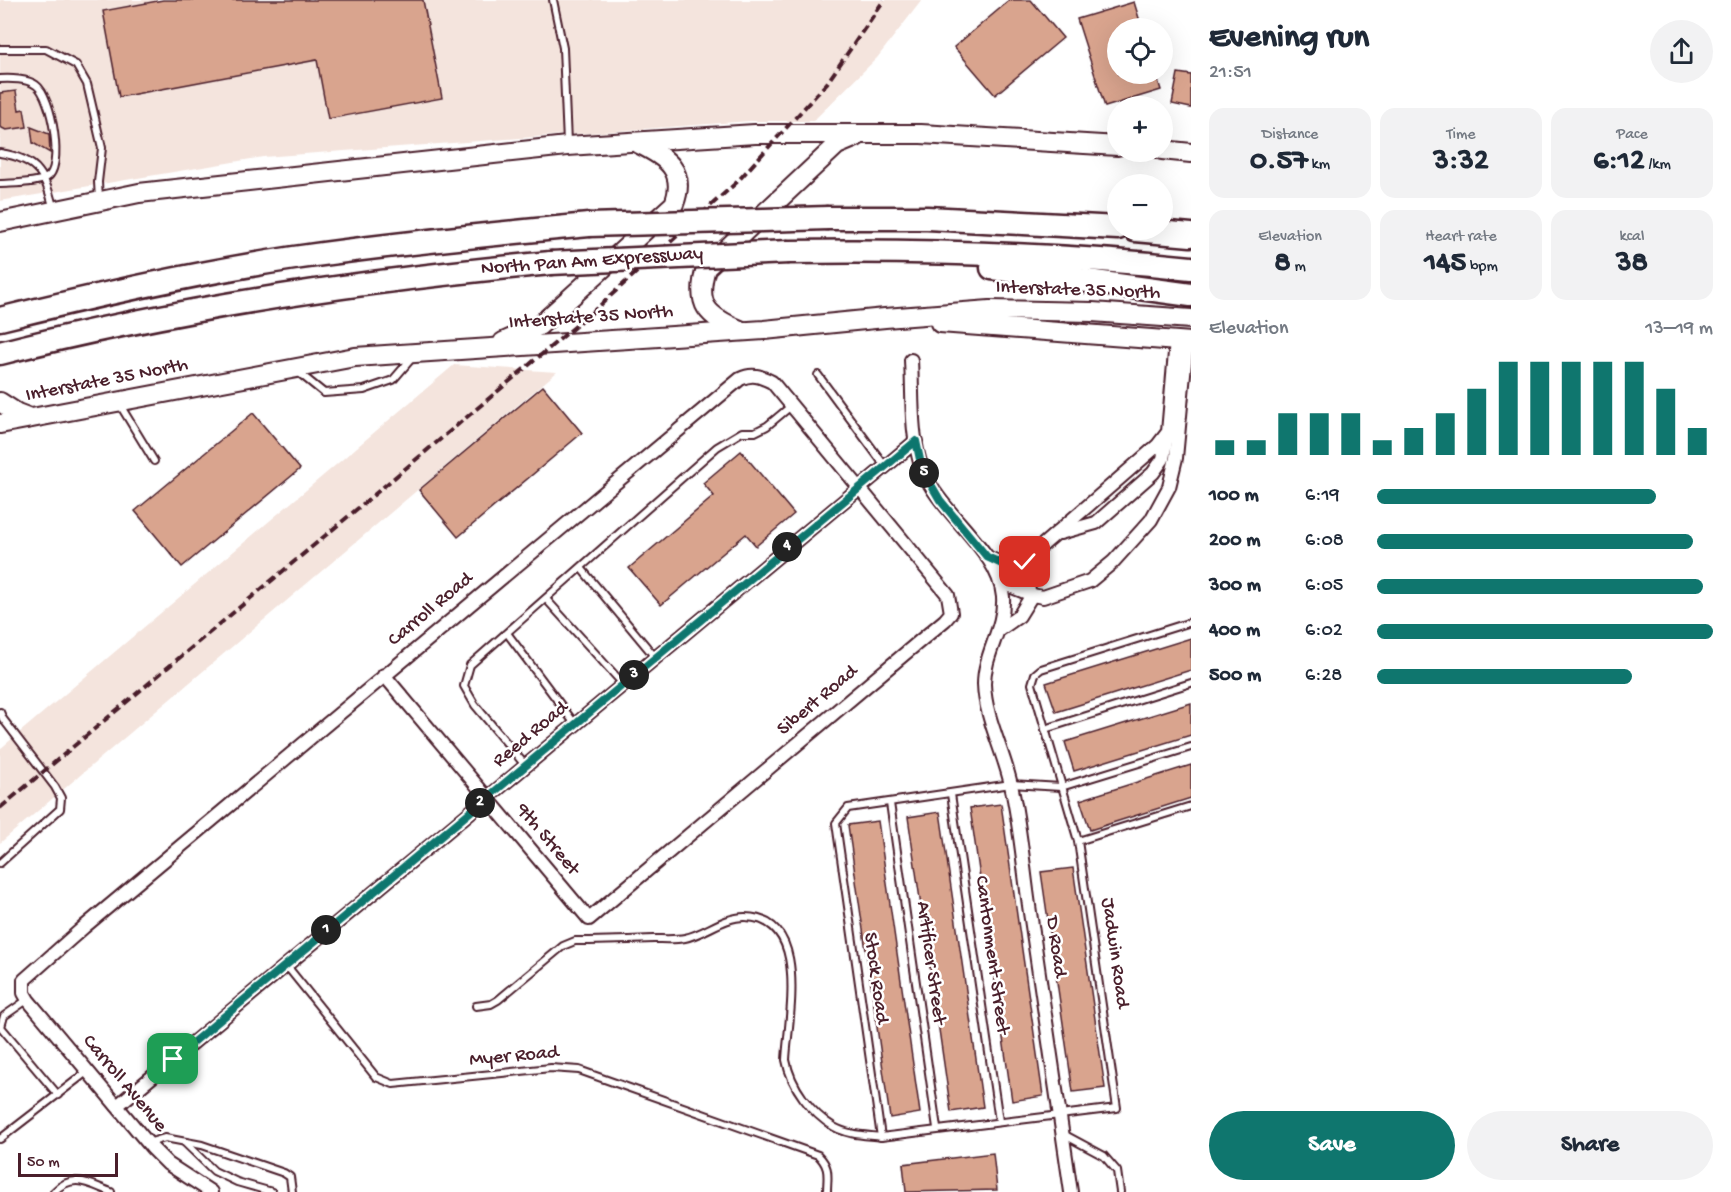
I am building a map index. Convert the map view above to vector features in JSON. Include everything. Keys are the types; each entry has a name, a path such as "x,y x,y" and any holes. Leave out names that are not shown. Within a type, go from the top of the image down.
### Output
{"highway":[{"path":"927,218 996,210 1107,214"},
{"name":"North Pan Am Expressway","path":"0,319 83,298 294,258 589,225 828,218 927,218 1107,227"},
{"path":"1173,219 1191,221"},
{"path":"1173,233 1191,235"},
{"path":"833,251 1015,270 1191,296"},
{"name":"North Pan Am Expressway","path":"5,352 135,323 292,294 377,281 550,262 789,252 908,251 1019,255 1191,268"}],"main road":[{"path":"3,222 139,193 567,146 755,134 921,134 1107,145"},
{"path":"742,331 714,318 701,299 701,285 706,268 837,145 863,134"},
{"path":"490,347 539,326 674,204 679,191 677,176 669,163 657,153 637,143"},
{"path":"1173,151 1191,153"},
{"name":"Interstate 35 North","path":"0,424 355,357 742,331 990,310 1092,312 1191,319"},
{"path":"885,318 1185,342"},
{"path":"0,402 30,418"}],"street":[{"path":"1057,534 1096,523 1153,473 1163,459 1185,342"},
{"path":"1000,582 1043,597 1090,581 1113,562 1151,520 1169,488 1176,459 1185,342"},
{"path":"910,360 916,441 922,469 940,500 987,557 1000,582 1003,597 999,630 987,659 984,686 1011,784"},
{"name":"Carroll Road","path":"24,987 24,980 84,927 740,379 747,375 760,376 772,382 859,488"},
{"path":"1000,582 1158,445 1168,432"},
{"name":"Reed Road","path":"117,1106 916,441"},
{"name":"Sibert Road","path":"589,919 945,620 951,612 948,595 859,488"},
{"path":"987,557 1015,570 1032,595"},
{"path":"999,630 1019,616 1032,595"},
{"name":"9th Street","path":"384,675 589,919"},
{"name":"D Road","path":"1011,784 1060,1114"},
{"name":"Carroll Avenue","path":"24,987 28,1000 148,1143 168,1164 211,1192"},
{"path":"1060,1114 1071,1192"}],"lane":[{"path":"554,0 563,48 567,146"},
{"path":"0,49 46,49 76,65 87,84 102,148 98,182 99,201"},
{"path":"0,79 23,80 36,85 45,96 50,112 56,160 52,174 45,179 0,184"},
{"path":"0,153 29,163 39,170 45,179 54,210"},
{"path":"293,368 324,393 364,390 393,380 418,352"},
{"path":"818,375 885,466"},
{"path":"118,401 154,461"},
{"path":"525,765 475,705 465,686 470,665 730,437 742,432 755,432 791,406"},
{"path":"581,568 656,657"},
{"path":"546,599 623,684"},
{"name":"Jadwin Road","path":"1060,1114 1117,1108 1078,841 1032,684 1035,674 1041,669 1191,622"},
{"path":"507,633 575,724"},
{"path":"1045,729 1191,683"},
{"path":"0,712 61,798 60,809 0,863"},
{"path":"890,802 1011,784 1061,787 1191,747"},
{"name":"Cantonment Street","path":"951,794 999,1121"},
{"name":"Stock Road","path":"881,1137 836,823 848,808 890,802"},
{"name":"Artificer Street","path":"890,802 937,1128"},
{"path":"1078,841 1191,806"},
{"path":"476,1006 491,1004 498,1000 563,945 575,941 685,938 730,920 745,917 759,920 776,928 788,946 792,964 786,1060 794,1088 835,1128 855,1135 881,1137 1060,1114"},
{"name":"Myer Road","path":"285,964 376,1077 383,1081 393,1084 551,1068 579,1070 818,1155 826,1163 829,1173 827,1192"},
{"path":"28,1000 4,1016 1,1027 58,1095"},
{"path":"0,1139 88,1071"},
{"path":"1062,1133 1104,1156 1117,1171 1120,1192"},
{"path":"148,1143 165,1138 202,1145 284,1173 290,1177 292,1192"},
{"path":"184,1141 214,1171 237,1182 272,1192"},
{"path":"56,1190 68,1181 78,1180 111,1192"}],"shaded area":[{"path":"0,0 922,0 877,58 813,121 750,121 263,157 0,201"},
{"path":"454,365 557,372 0,843 0,749"}],"building":[{"path":"163,0 423,0 442,98 328,119 317,60 119,97 103,11"},
{"path":"1010,0 1031,0 1063,38 995,95 954,47"},
{"path":"1134,2 1139,18 1107,18 1107,84 1159,84 1161,90 1141,96 1107,96 1107,106 1105,107 1077,19"},
{"path":"1178,73 1191,75 1191,108 1173,104"},
{"path":"16,91 19,110 24,109 27,127 6,130 0,127 0,93"},
{"path":"31,127 49,134 50,153 33,143"},
{"path":"543,386 582,433 458,537 419,490"},
{"path":"253,413 300,469 182,567 135,511"},
{"path":"741,451 794,514 756,546 746,534 661,605 629,568 714,496 703,483"},
{"path":"1191,638 1191,670 1056,712 1046,683"},
{"path":"1191,703 1191,735 1074,771 1065,742"},
{"path":"1191,765 1191,798 1090,830 1080,800"},
{"path":"1001,804 1043,1096 1012,1101 970,808"},
{"path":"940,812 983,1107 951,1112 908,817"},
{"path":"878,821 920,1113 890,1118 848,825"},
{"path":"1073,868 1105,1088 1073,1092 1041,872"},
{"path":"993,1153 997,1190 906,1192 903,1164"}],"railway":[{"path":"0,808 597,308 737,182 827,83 884,0"}],"route":[{"path":"173,1059 916,441 922,469 940,500 987,557 1015,570 1025,562"}]}
